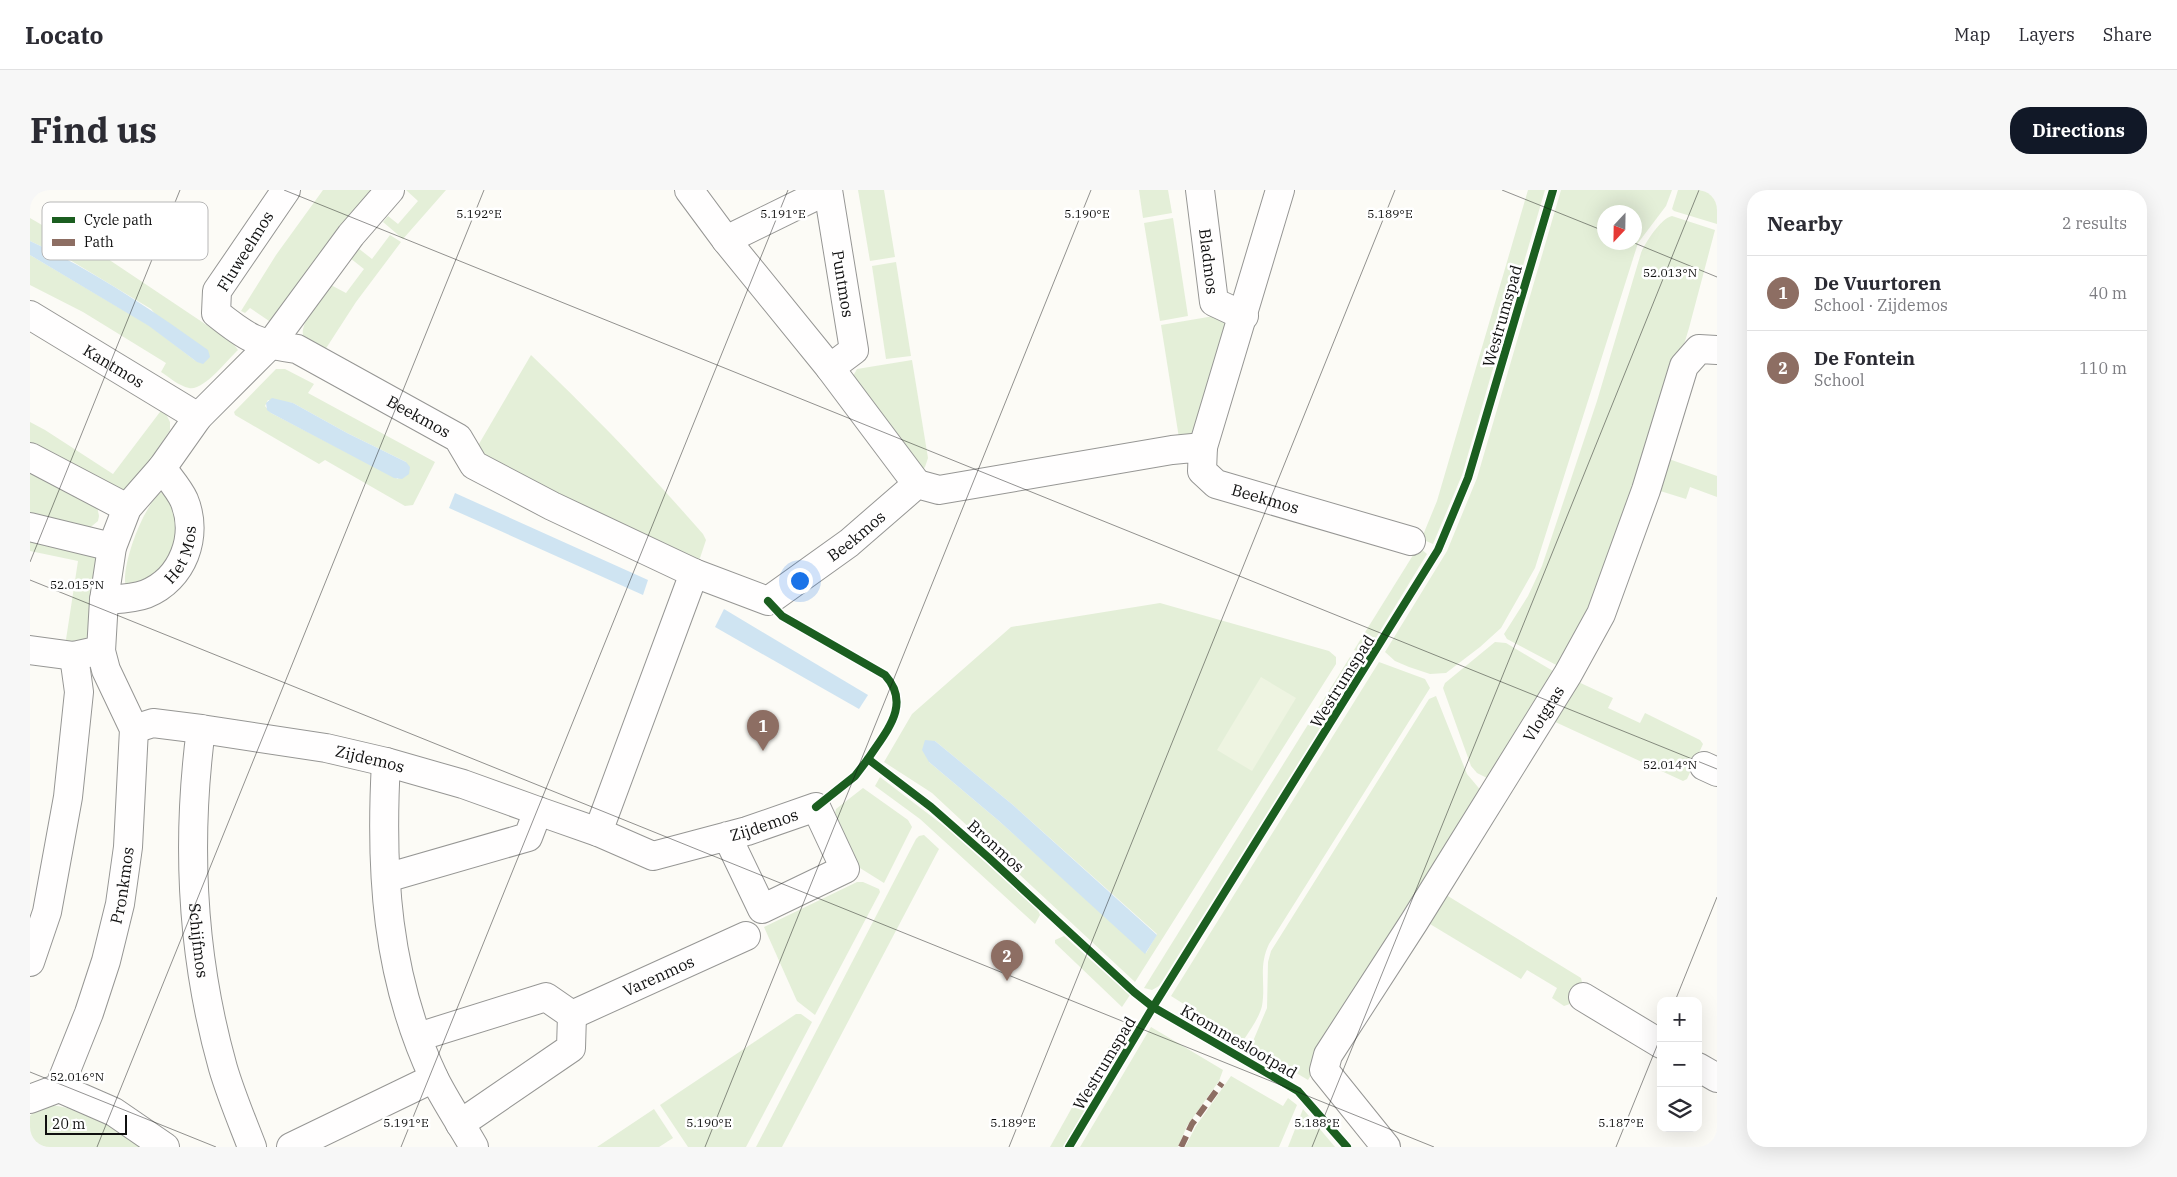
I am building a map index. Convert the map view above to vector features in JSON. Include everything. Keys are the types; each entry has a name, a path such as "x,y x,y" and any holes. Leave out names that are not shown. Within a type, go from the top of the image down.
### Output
{"street":[{"name":"Fluweelmos","path":"270,346 244,335 216,313 217,291 286,190"},
{"path":"30,650 74,656 100,650 104,600 112,547 127,508 162,468 198,417 270,346 352,235 390,190"},
{"path":"689,190 726,240 830,368 917,484 939,490 1172,450 1203,447 1244,316 1280,190"},
{"name":"Puntmos","path":"726,240 828,190 854,350 830,368"},
{"name":"Bladmos","path":"1200,190 1214,302 1244,316"},
{"name":"Kantmos","path":"30,315 198,417"},
{"name":"Beekmos","path":"270,346 297,348 458,438 474,465 552,506 694,573 768,601 849,543 917,484"},
{"name":"Vlotgras","path":"1386,1147 1324,1070 1328,1055 1414,922 1574,664 1601,614 1646,490 1684,366 1699,349 1717,350"},
{"name":"Beekmos","path":"1203,447 1202,471 1216,484 1411,541"},
{"path":"30,456 127,508"},
{"name":"Het Mos","path":"104,600 147,593 163,584 176,572 185,555 190,536 189,517 183,499 162,468"},
{"path":"30,527 112,547"},
{"path":"598,832 694,573"},
{"name":"Pronkmos","path":"59,1088 106,961 120,904 128,847 134,730 106,670 100,650"},
{"path":"30,962 47,912 68,798 79,692 74,656"},
{"name":"Zijdemos","path":"134,730 154,723 326,748 386,762 463,784 598,832 653,856 727,836 816,807 845,869 762,909 727,836"},
{"name":"Schijfmos","path":"201,729 194,784 193,840 198,947 206,1000 224,1070 252,1147"},
{"path":"386,762 383,842 392,946 418,1037 434,1078 474,1147"},
{"path":"386,878 528,837 538,811"},
{"name":"Varenmos","path":"572,1015 746,936"},
{"path":"418,1037 546,997 572,1015 571,1048 460,1124"},
{"path":"1583,997 1658,1042"},
{"path":"1702,1069 1717,1078"},
{"path":"291,1147 434,1078"},
{"path":"30,1099 59,1088 114,1112 165,1147"}],"green space":[{"path":"323,190 373,190 275,325 250,308 245,313 241,311 276,255"},
{"path":"406,190 446,190 403,239 383,222 388,216 398,224 418,201"},
{"path":"858,190 884,190 895,257 870,261"},
{"path":"1139,190 1168,190 1172,213 1143,218"},
{"path":"1528,190 1545,190 1462,475 1433,544 1426,541 1423,535 1437,501"},
{"path":"1561,190 1672,190 1666,206 1642,238 1642,205 1597,205 1597,250 1636,250 1535,568 1501,628 1446,673 1430,674 1395,661 1385,652 1447,551 1477,478"},
{"path":"1678,190 1717,190 1717,224 1674,211 1672,209"},
{"path":"1672,216 1715,230 1689,328 1638,497 1607,581 1560,667 1507,639 1504,634 1528,596 1542,566 1597,401 1641,253 1658,226"},
{"path":"30,218 42,225 42,247 30,241"},
{"path":"1173,218 1188,316 1160,321 1144,223"},
{"path":"390,235 401,242 356,302 323,353 304,338 303,330 308,316 329,284 346,293 364,269 350,258 358,248 372,259"},
{"path":"30,255 150,326 197,362 151,309 70,260 109,260 232,342 238,350 215,374 201,385 189,388 182,385 161,372 166,363 83,312 30,285"},
{"path":"896,262 911,356 886,359 872,266"},
{"path":"1214,316 1228,321 1194,435 1179,438 1161,325"},
{"path":"531,355 619,442 703,534 706,540 698,564 626,532 478,454 476,449"},
{"path":"912,360 928,458 925,467 920,472 853,376 857,369"},
{"path":"276,369 285,369 314,384 308,393 435,462 413,505 405,506 325,460 319,464 235,415 234,412","holes":["268,400 293,403 347,433 406,462 398,479 271,413 265,406"]},
{"path":"163,408 170,422 170,430 135,484 129,490 120,493 30,448 30,422 113,474"},
{"path":"1666,458 1717,476 1717,497 1690,487 1686,499 1657,490"},
{"path":"30,465 97,506 98,521 87,530 30,519"},
{"path":"164,491 176,510 177,545 163,570 127,589 125,580 126,568 135,536 149,507 157,496"},
{"path":"30,535 84,546 99,559 93,628 85,639 78,643 65,646 78,561 30,551"},
{"path":"1421,549 1427,554 1366,654 1354,650 1415,552"},
{"path":"1160,603 1329,651 1336,657 1336,664 1135,982 932,793 884,762 912,714 1011,627","holes":["935,741 1013,805 1157,934 1146,953 999,821 929,762"]},
{"path":"1495,642 1506,643 1558,674 1489,779 1477,773 1471,766 1443,688 1445,683"},
{"path":"1350,657 1362,661 1159,986 1152,990 1144,988"},
{"path":"1379,662 1425,679 1430,688 1269,944 1263,968 1261,1010 1243,1041 1171,996"},
{"path":"1261,677 1296,698 1252,771 1217,750"},
{"path":"1574,680 1613,698 1608,708 1640,723 1645,713 1700,740 1703,744 1687,779 1683,781 1551,720"},
{"path":"1436,696 1467,774 1483,793 1308,1080 1251,1046 1267,1008 1268,962 1271,951 1429,699"},
{"path":"880,777 952,832 1038,910 1040,915 1035,924 920,819 875,786"},
{"path":"863,788 908,820 912,827 884,883 860,868 835,813 836,809"},
{"path":"924,835 939,849 782,1147 756,1147 916,839"},
{"path":"857,882 863,882 879,889 880,892 815,1015 797,1001 764,927"},
{"path":"1443,893 1581,978 1582,982 1570,1004 1564,1006 1552,998 1557,988 1527,970 1521,979 1425,921"},
{"path":"1064,936 1130,995 1122,1007 1055,943 1055,940"},
{"path":"796,1014 801,1014 812,1022 746,1147 688,1147 660,1105"},
{"path":"1125,1021 1133,1028 1097,1089 1087,1082"},
{"path":"1151,1027 1223,1070 1219,1081 1187,1126 1178,1147 1080,1147"},
{"path":"1231,1076 1283,1106 1288,1098 1297,1105 1279,1147 1185,1147 1196,1126"},
{"path":"1079,1095 1090,1101 1063,1147 1050,1147"},
{"path":"50,1105 76,1110 88,1115 147,1147 30,1147 30,1116 34,1111"},
{"path":"654,1109 673,1138 659,1147 597,1147"},
{"path":"1303,1109 1335,1147 1288,1147"}],"water":[{"path":"30,241 42,247 42,260 67,260 77,265 144,305 208,350 210,357 203,364 197,362 149,326 30,255"},
{"path":"272,398 293,403 347,433 406,462 410,467 409,474 402,479 394,478 271,413 267,410 266,403"},
{"path":"455,493 648,580 643,595 449,508"},
{"path":"724,609 868,695 859,709 715,627"},
{"path":"925,740 935,741 1013,805 1157,935 1145,954 999,821 929,762 922,750"}],"marked path":[{"path":"1181,1147 1192,1124 1222,1083"}],"cycle path":[{"name":"Westrumspad","path":"1069,1147 1153,1007 1438,550 1468,478 1553,190"},
{"path":"768,601 782,616 885,675 893,686 896,697 893,718 868,759"},
{"name":"Bronmos","path":"816,807 855,776 868,759 931,807 1134,992 1153,1007 1298,1091 1347,1147"}],"place":[{"name":"De Vuurtoren","path":"763,751"},
{"name":"De Fontein","path":"1007,981"}]}
